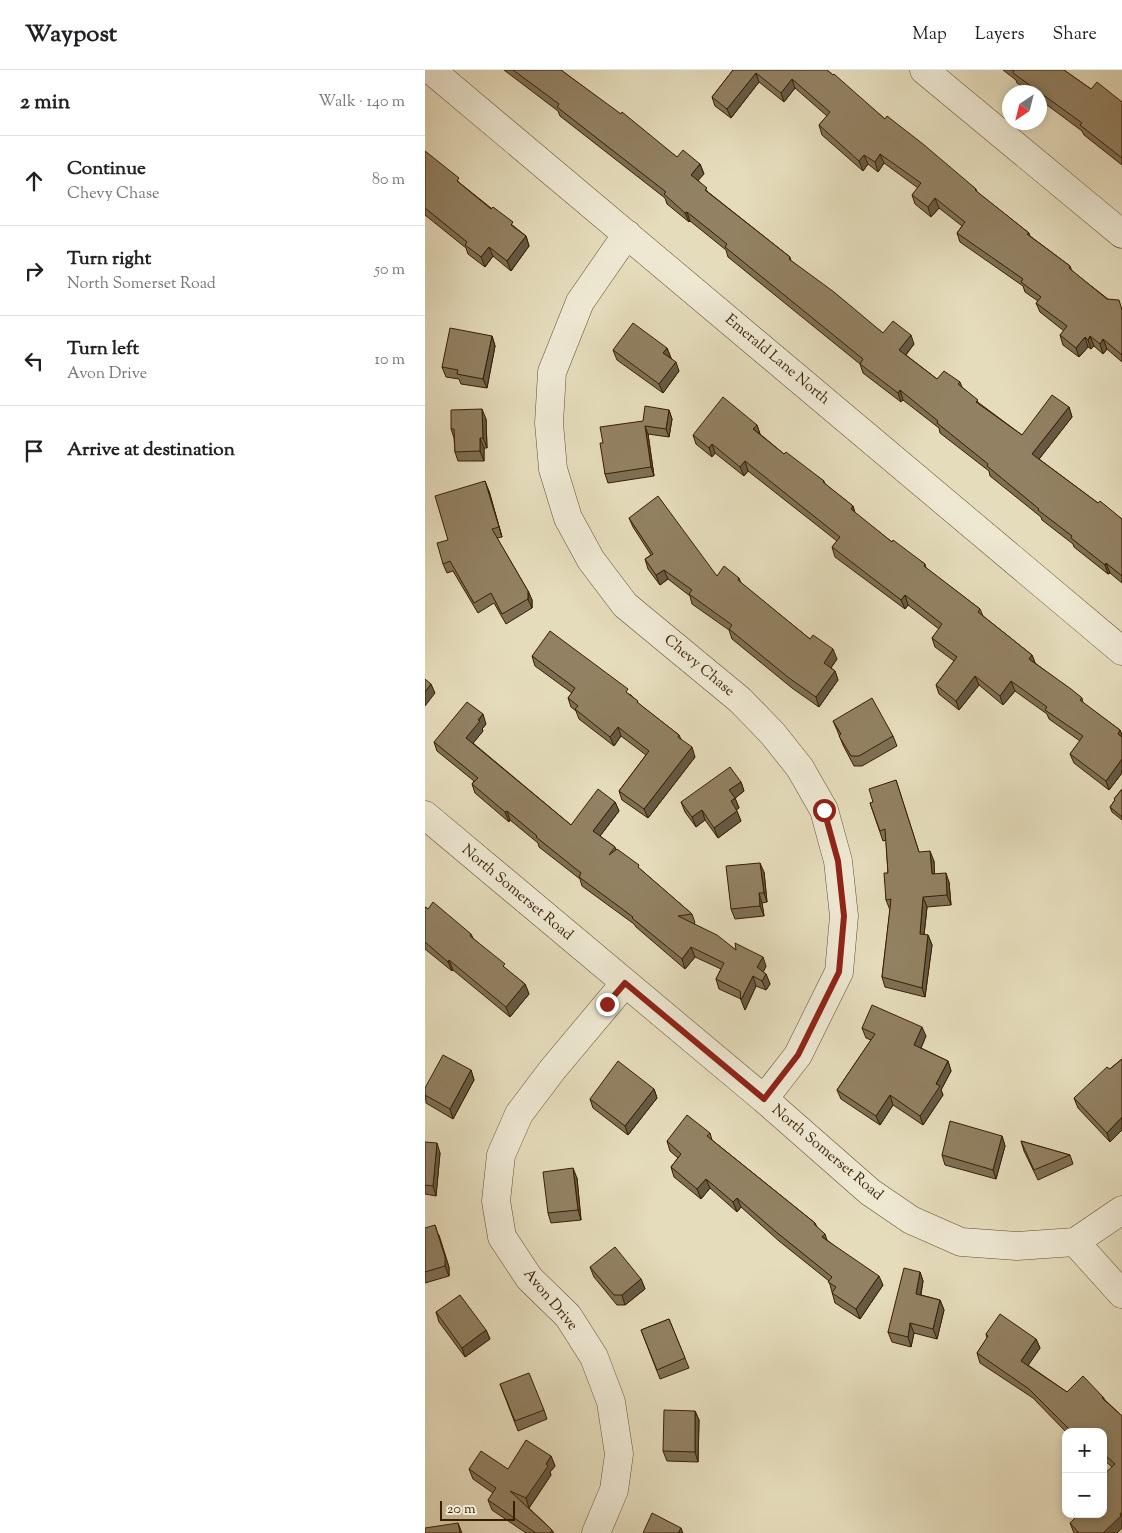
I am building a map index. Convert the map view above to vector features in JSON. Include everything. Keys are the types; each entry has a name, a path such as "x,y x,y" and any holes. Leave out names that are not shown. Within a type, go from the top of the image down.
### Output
{"street":[{"name":"Emerald Lane North","path":"431,70 1122,651"},
{"path":"925,70 1122,234"},
{"name":"Chevy Chase","path":"627,234 580,302 552,372 549,423 553,469 568,518 591,560 625,605 741,700 773,734 800,768 824,810 838,861 844,916 839,972 798,1055 764,1099"},
{"name":"North Somerset Road","path":"425,815 764,1099 870,1192 911,1220 961,1242 1017,1246 1075,1242"},
{"name":"Avon Drive","path":"596,1533 613,1490 619,1454 611,1402 594,1357 584,1340 567,1316 529,1278 502,1237 496,1201 501,1155 519,1114 553,1069 625,983"},
{"path":"1122,1210 1075,1242 1122,1294"}],"building":[{"path":"513,70 561,70 621,114 622,112 677,157 683,150 700,164 691,175 707,188 705,190 883,333 893,321 911,335 899,350 937,379 944,371 960,382 958,384 978,400 976,402 1022,435 1052,395 1069,407 1032,454 1098,503 1100,501 1122,519 1122,576 1071,538 1072,536 1038,510 987,466 988,464 900,390 898,393 860,364 863,359 725,247 727,244 687,212 685,213 664,194 666,192 557,107 559,104"},
{"path":"733,70 827,70 834,74 885,119 887,116 923,144 975,190 1029,233 1027,234 1070,266 1069,268 1107,299 1119,300 1122,310 1122,355 1103,339 1100,344 1090,336 1088,340 1085,337 1076,348 1060,335 1067,326 1036,303 1041,297 1021,282 1023,279 957,233 965,222 935,198 928,207 912,195 921,183 880,154 875,162 864,155 859,161 819,125 830,112 792,79 781,93 756,73 727,109 712,97"},
{"path":"1012,70 1064,70 1091,89 1097,82 1122,102 1122,158 1080,125 1082,123 1047,98 1047,85 1030,85 1013,73 1014,71"},
{"path":"425,151 459,178 457,181 491,209 493,207 513,222 511,225 526,236 507,261 489,247 481,257 465,245 467,242 425,208"},
{"path":"633,323 667,348 663,353 676,362 659,384 613,350"},
{"path":"450,328 492,336 483,379 457,374 458,370 442,367"},
{"path":"723,397 757,425 753,429 784,454 786,452 824,481 853,506 851,509 892,542 893,540 925,564 924,566 980,609 978,612 1032,655 1029,659 1071,689 1082,698 1080,700 1120,730 1118,734 1122,737 1122,759 1106,781 1070,754 1083,736 1045,710 1047,707 1011,681 1000,696 975,676 956,701 936,685 957,657 932,638 942,624 905,595 901,600 832,547 840,537 745,461 740,467 712,444 709,448 693,435"},
{"path":"645,406 669,410 666,429 645,426 651,467 605,474 600,443 603,443 600,427 643,421"},
{"path":"482,409 483,438 480,438 480,451 455,452 454,429 451,429 451,410"},
{"path":"485,481 499,527 492,529 528,591 528,599 502,614 491,593 474,603 450,561 443,564 437,543 448,540 435,496"},
{"path":"658,496 717,576 724,566 739,578 738,580 810,639 813,635 833,649 824,663 835,671 816,697 789,678 729,629 732,625 689,594 692,590 664,570 656,575 645,559 653,554 629,518"},
{"path":"550,631 628,689 626,692 637,702 692,747 644,809 619,791 649,751 618,727 610,737 575,709 578,706 568,698 575,688 532,656"},
{"path":"425,679 431,684 425,692"},
{"path":"872,698 893,736 859,756 851,756 839,736 841,734 833,721"},
{"path":"467,702 483,714 478,720 480,721 466,738 571,825 598,789 615,802 593,831 615,847 609,855 617,849 639,865 638,867 692,914 678,916 717,935 736,950 735,943 763,957 757,967 766,974 762,981 753,976 741,1000 740,991 716,979 724,963 691,947 682,959 633,917 579,877 581,873 472,784 478,778 434,742"},
{"path":"730,767 741,782 729,790 735,798 731,801 737,811 714,828 702,810 692,817 681,802"},
{"path":"896,780 919,852 930,851 932,874 946,873 947,895 923,897 920,934 928,935 922,988 882,977 891,899 886,900 884,873 888,873 885,829 880,831 870,803 873,802 869,789"},
{"path":"1122,789 1122,817 1110,807"},
{"path":"760,863 764,893 759,893 760,906 731,909 726,866"},
{"path":"433,902 471,934 470,936 505,964 503,966 525,984 506,1007 425,942 425,907 428,909"},
{"path":"872,1005 922,1027 914,1045 948,1061 936,1084 940,1086 920,1116 890,1095 876,1116 837,1090 875,1034 862,1028"},
{"path":"443,1055 471,1070 450,1109 425,1095 425,1088"},
{"path":"1122,1059 1122,1117 1107,1133 1074,1098 1107,1067 1110,1069"},
{"path":"618,1061 654,1089 625,1126 590,1099"},
{"path":"687,1115 710,1133 707,1136 815,1223 825,1234 822,1237 879,1276 856,1309 832,1293 836,1287 828,1282 832,1277 737,1198 733,1202 706,1179 697,1189 671,1167 681,1154 667,1141"},
{"path":"950,1121 1002,1136 993,1170 942,1155"},
{"path":"1021,1141 1070,1155 1034,1170"},
{"path":"425,1142 437,1143 433,1186 425,1185"},
{"path":"573,1168 578,1210 548,1213 543,1172"},
{"path":"435,1225 445,1257 445,1266 425,1272 425,1228"},
{"path":"615,1247 641,1279 622,1295 614,1295 590,1267"},
{"path":"904,1268 920,1272 916,1294 940,1300 933,1329 910,1323 908,1337 888,1332"},
{"path":"460,1295 486,1330 462,1348 436,1312"},
{"path":"1000,1314 1036,1339 1021,1361 1067,1392 1083,1376 1102,1398 1122,1416 1122,1512 1121,1516 1103,1533 1079,1533 1070,1523 1075,1518 1107,1518 1107,1471 1115,1464 1107,1457 1107,1428 1068,1428 1029,1389 977,1353 988,1336 986,1334"},
{"path":"669,1319 685,1358 657,1370 641,1330"},
{"path":"529,1373 544,1410 515,1421 500,1384"},
{"path":"664,1410 695,1411 695,1452 663,1451"},
{"path":"526,1440 551,1456 546,1464 548,1466 526,1498 510,1491 552,1530 550,1533 536,1533 488,1500 496,1488 469,1469 481,1451 508,1469"},
{"path":"652,1513 681,1528 678,1533 643,1533"},
{"path":"458,1523 460,1533 425,1533 425,1528"}],"route":[{"path":"607,1004 625,983 764,1099 798,1055 839,972 844,916 838,861 824,810"}]}
